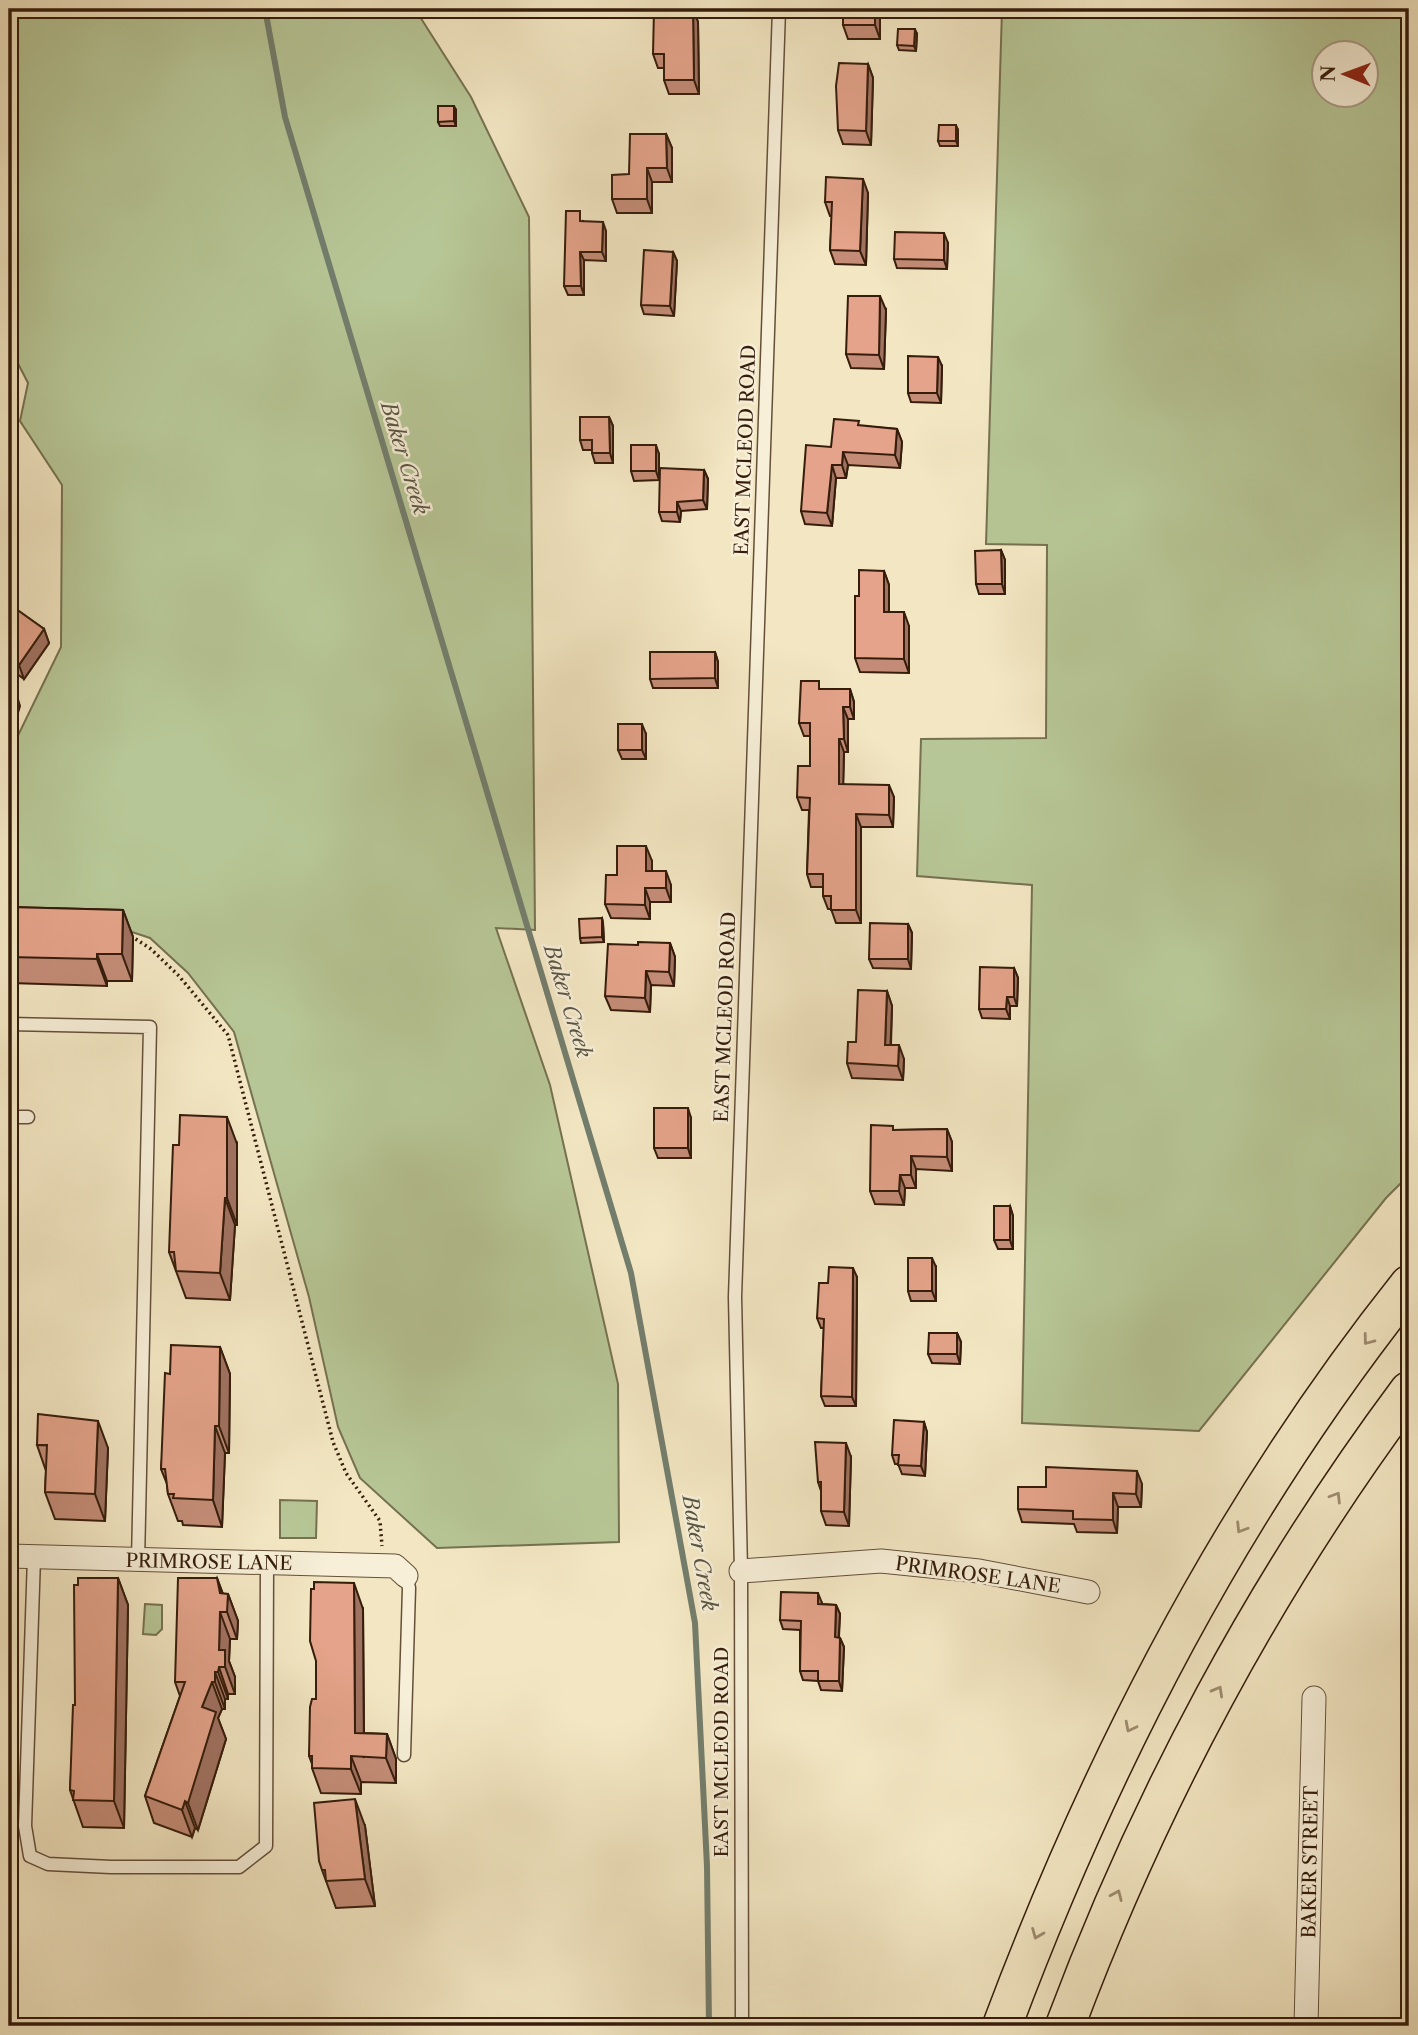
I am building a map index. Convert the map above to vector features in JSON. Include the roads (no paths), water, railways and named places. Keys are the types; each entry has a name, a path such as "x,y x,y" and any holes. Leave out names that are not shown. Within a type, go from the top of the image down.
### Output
{"highway":[{"path":"1002,2026 1059,1878 1119,1749 1166,1658 1277,1470 1353,1359 1409,1285"},
{"path":"1065,2026 1111,1907 1187,1746 1228,1672 1364,1452 1409,1391"}],"street":[{"name":"PRIMROSE LANE","path":"9,1556 395,1566 406,1576"},
{"name":"PRIMROSE LANE","path":"741,1571 881,1561 979,1571 1088,1592"},
{"name":"BAKER STREET","path":"1307,2026 1314,1698"}],"lane":[{"name":"EAST MCLEOD ROAD","path":"742,2026 741,1571 735,1297 779,9"},
{"path":"9,1024 150,1027 138,1561"},
{"path":"9,1117 28,1117"},
{"path":"34,1557 25,1826 30,1856 48,1864 111,1867 239,1867 266,1846 267,1563"},
{"path":"404,1755 409,1588 406,1576"}],"waterway":[{"name":"Baker Creek","path":"265,9 285,117 631,1273 695,1623 707,1866 709,2026"}]}
